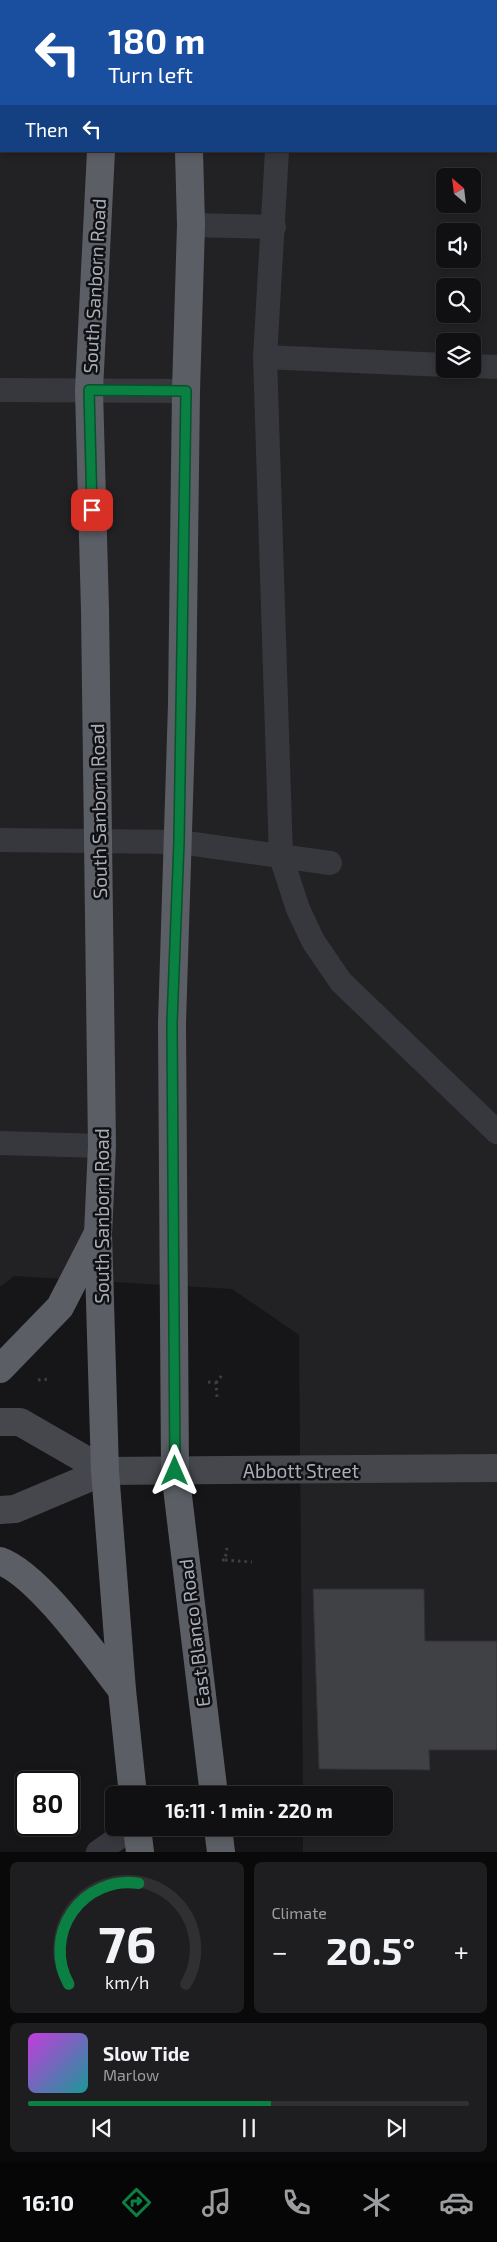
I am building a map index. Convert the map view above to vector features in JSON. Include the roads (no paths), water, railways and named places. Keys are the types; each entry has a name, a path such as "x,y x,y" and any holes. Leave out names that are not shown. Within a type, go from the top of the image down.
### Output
{"highway":[{"name":"South Sanborn Road","path":"101,152 89,390 95,610 102,1146 98,1234 106,1471"},
{"path":"175,1471 172,1023 179,842 186,391 191,225 189,152"},
{"path":"0,1369 60,1306 98,1234"},
{"path":"106,1471 122,1690 132,1786"},
{"name":"East Blanco Road","path":"175,1471 213,1786"},
{"path":"0,1561 9,1564 44,1594 122,1690"},
{"path":"138,1836 140,1852"},
{"path":"219,1836 221,1852"}],"main road":[{"name":"Abbott Street","path":"0,1422 20,1422 106,1471"},
{"name":"Abbott Street","path":"0,1510 15,1509 106,1471 497,1468"}],"lane":[{"path":"277,152 265,357 281,856 298,909 313,941 341,982 497,1132"},
{"path":"191,225 274,227"},
{"path":"265,357 436,365"},
{"path":"481,366 497,367"},
{"path":"0,390 186,391"},
{"path":"0,840 179,842 330,864"},
{"path":"0,1143 102,1146"},
{"path":"98,1852 121,1836"}]}
